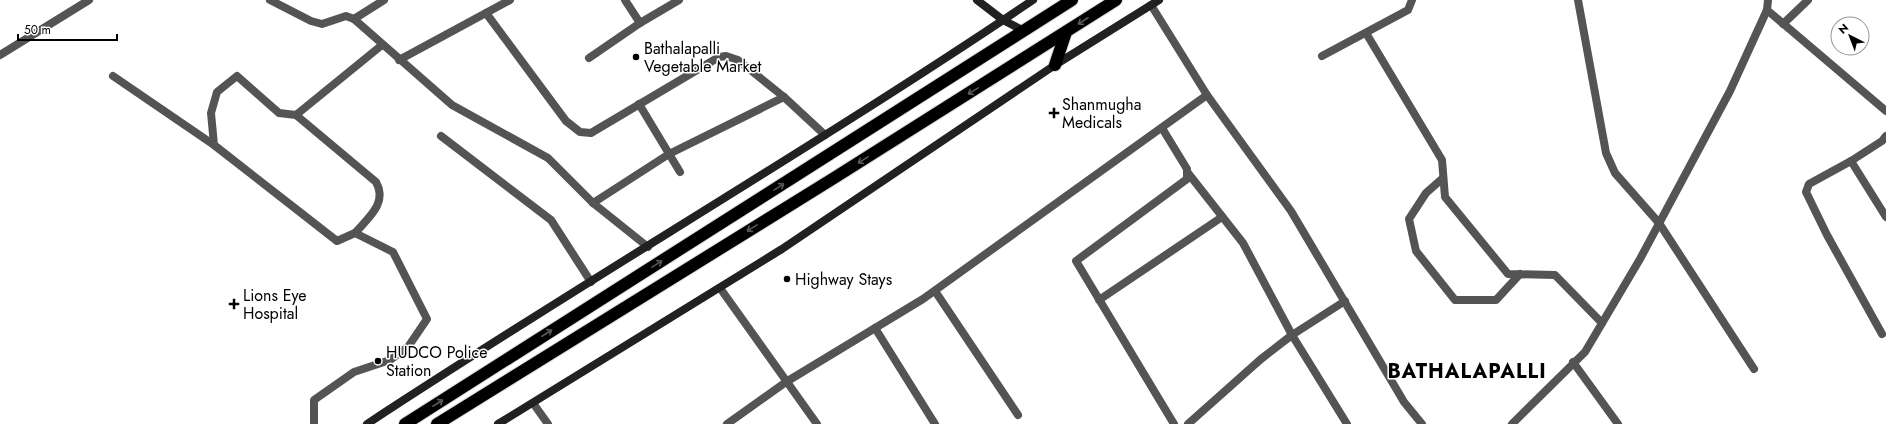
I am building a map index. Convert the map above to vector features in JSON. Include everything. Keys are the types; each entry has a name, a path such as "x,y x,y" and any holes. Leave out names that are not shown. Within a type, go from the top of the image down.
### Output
{"highway":[{"path":"405,424 1072,0"},
{"path":"437,424 1116,0"},
{"path":"1055,65 1066,32"}],"street":[{"path":"0,55 89,0"},
{"path":"270,0 311,21 322,24 346,16 354,19 452,105 548,158 593,203 648,247"},
{"path":"354,19 384,0"},
{"path":"399,60 510,0"},
{"path":"625,0 640,23"},
{"path":"589,58 640,23 679,0"},
{"path":"977,0 1003,20 1024,31"},
{"path":"367,424 486,346 648,247 968,45 1033,0"},
{"path":"498,424 782,249 1055,65 1159,0"},
{"path":"1322,56 1366,34 1408,10 1412,0"},
{"path":"1578,0 1606,153 1615,173 1659,223 1754,369"},
{"path":"1512,424 1539,399 1573,362 1585,352 1659,223 1730,91 1768,10 1768,0"},
{"path":"1783,24 1808,0"},
{"path":"1151,5 1207,95 1291,211 1404,402 1422,424"},
{"path":"1768,10 1886,111"},
{"path":"486,13 566,121 573,128 586,134 591,133 719,57 726,56 738,60 784,97 825,135"},
{"path":"1366,34 1442,160 1445,197 1508,274 1555,275 1602,322"},
{"path":"296,115 382,45"},
{"path":"113,76 214,145 337,241 355,233 379,205 380,190 376,182 296,115 279,113 236,76 217,92 211,113 214,145"},
{"path":"727,424 786,382 876,328 935,290 1207,95"},
{"path":"593,203 669,154 784,97"},
{"path":"639,104 680,172"},
{"path":"1162,128 1188,173 1243,243 1292,335 1347,424"},
{"path":"441,136 551,220 591,282"},
{"path":"1882,334 1806,195 1809,184 1851,161 1882,141 1886,136"},
{"path":"1851,161 1886,216"},
{"path":"1174,424 1076,261 1186,179 1188,173"},
{"path":"1444,178 1426,193 1409,219 1416,251 1455,300 1496,300 1520,274"},
{"path":"1099,300 1222,217"},
{"path":"314,424 314,400 354,372 390,360 408,347 427,319 393,252 355,233"},
{"path":"720,288 817,424"},
{"path":"935,290 1018,415"},
{"path":"1188,424 1261,359 1292,335 1345,301"},
{"path":"876,328 935,424"},
{"path":"1573,362 1618,424"},
{"path":"533,403 548,424"}],"place":[{"name":"Bathalapalli Vegetable Market","path":"636,57"},
{"name":"Shanmugha Medicals","path":"1054,113"},
{"name":"Highway Stays","path":"787,279"},
{"name":"Lions Eye Hospital","path":"234,304"},
{"name":"HUDCO Police Station","path":"378,361"}],"district":[{"name":"BATHALAPALLI","path":"1467,371"}]}
